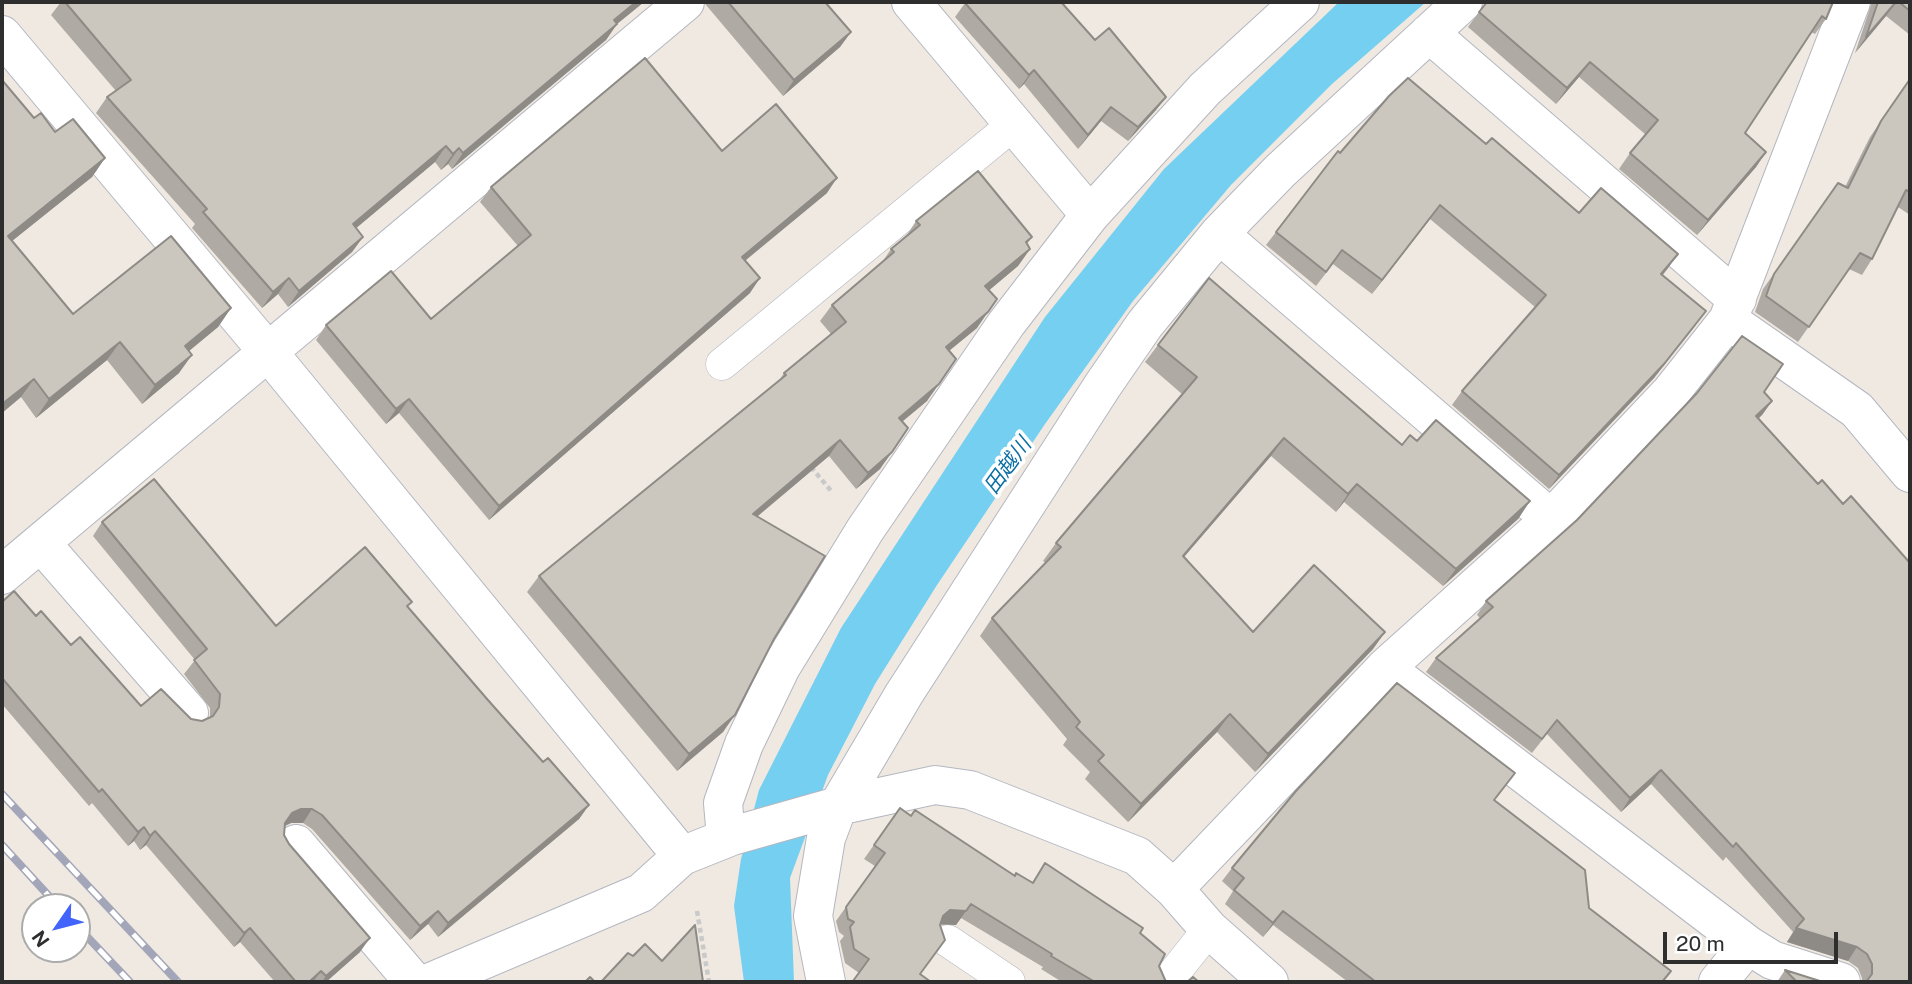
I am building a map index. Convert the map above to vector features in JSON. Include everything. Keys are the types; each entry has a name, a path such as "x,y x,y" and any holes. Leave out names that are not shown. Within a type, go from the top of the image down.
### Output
{"street":[{"path":"2,575 685,2"},
{"path":"911,2 1090,215"},
{"path":"729,837 723,803 744,744 781,667 865,530 1006,324 1090,215 1205,89 1300,2"},
{"path":"826,982 813,915 833,807 1103,385 1144,324 1219,233 1280,171 1462,2"},
{"path":"1174,889 1385,668 1551,519 1671,392 1732,309 1851,2"},
{"path":"1429,33 1732,309 1857,410 1910,473"},
{"path":"2,35 268,352 682,856"},
{"path":"1219,233 1551,519"},
{"path":"41,543 188,713"},
{"path":"1385,668 1748,945 1772,960 1841,982"},
{"path":"431,982 641,893 682,856 729,837 833,807 935,785 970,790 1137,856 1174,889 1209,929 1269,982"},
{"path":"296,844 414,982"},
{"path":"1718,982 1748,945"}],"lane":[{"path":"722,363 1014,124"},
{"path":"1167,982 1209,929"},
{"path":"948,941 1009,982"}],"path":[{"path":"803,457 865,530"},
{"path":"682,856 702,930 709,982"}],"water":[{"name":"田越川","path":"1339,2 1426,2 1332,84 1231,185 1133,301 1045,424 937,585 875,684 828,775 790,878 794,982 744,982 734,906 741,859 759,790 841,628 1045,317 1164,169"}],"building":[{"path":"65,2 636,2 614,20 617,24 463,153 459,148 453,154 446,146 353,224 363,237 299,291 289,278 273,292 203,212 207,209 107,97 131,80"},
{"path":"728,2 825,2 851,32 794,80"},
{"path":"966,2 1061,2 1095,40 1109,28 1166,97 1138,127 1111,107 1088,135 1034,70 1029,75"},
{"path":"1487,2 1833,2 1826,19 1822,16 1745,133 1766,152 1708,220 1630,153 1658,120 1590,62 1567,88 1479,12"},
{"path":"1878,2 1896,2 1866,37"},
{"path":"1899,2 1910,2 1910,11"},
{"path":"645,58 722,151 776,104 837,178 742,257 760,278 499,506 409,399 396,409 326,325 391,271 431,319 531,235 491,187"},
{"path":"1408,78 1486,144 1492,138 1579,213 1601,188 1678,254 1661,274 1706,311 1664,364 1559,475 1462,391 1546,295 1440,205 1382,280 1342,250 1326,272 1276,232 1338,151 1340,153"},
{"path":"1910,79 1910,192 1906,190 1872,259 1860,253 1809,327 1766,296 1774,274 1838,183 1848,188 1881,121"},
{"path":"2,80 34,118 41,113 55,132 73,119 105,158 8,236 73,314 171,236 231,308 185,346 192,355 155,385 120,342 49,399 34,379 2,404"},
{"path":"978,171 1032,237 1026,242 1030,249 985,286 997,299 988,312 946,347 956,359 939,384 899,418 908,428 892,452 868,473 840,440 753,514 825,556 774,639 735,715 689,754 539,576 786,375 784,373 846,322 832,305 894,252 891,249 920,225 916,221"},
{"path":"1209,278 1402,445 1410,435 1417,441 1436,420 1530,501 1456,569 1357,484 1348,494 1284,438 1183,556 1253,632 1314,565 1385,632 1268,754 1230,714 1141,804 1098,761 1104,755 1076,727 1080,722 992,618 1061,547 1056,543 1197,377 1158,345"},
{"path":"1742,336 1783,364 1764,392 1772,401 1756,416 1818,484 1822,480 1843,504 1851,496 1910,563 1910,982 1866,982 1872,974 1872,964 1867,954 1857,947 1796,928 1804,919 1736,843 1733,847 1661,770 1630,798 1557,720 1542,739 1436,658 1493,607 1486,601 1577,520 1697,393"},
{"path":"154,479 276,626 365,547 412,602 407,606 487,699 543,762 548,758 589,805 448,923 438,911 420,926 322,815 312,809 301,809 292,813 285,823 284,835 289,844 370,938 326,976 321,971 309,982 296,982 250,928 244,933 155,831 150,836 144,827 138,832 102,789 99,792 2,678 2,602 14,591 36,616 41,611 71,645 80,637 141,706 161,689 191,719 202,721 213,716 219,707 220,694 194,660 207,649 102,522"},
{"path":"1397,683 1515,773 1494,800 1585,870 1589,908 1671,971 1662,982 1376,982 1283,911 1273,923 1234,890 1244,878 1232,868 1296,791"},
{"path":"900,808 911,816 915,810 1015,876 1016,873 1033,883 1045,863 1143,928 1140,933 1165,954 1159,966 1166,982 1095,982 971,904 966,911 950,910 943,916 940,925 945,940 920,974 931,982 853,981 869,959 854,949 850,927 854,922 848,919 846,907 885,853 874,845"},
{"path":"695,925 703,982 601,982 628,953 633,956 645,944 662,961"},
{"path":"1785,970 1823,982 1797,982"}],"railway":[{"path":"2,794 178,982"},
{"path":"2,845 46,893"},
{"path":"91,941 130,982"}]}
